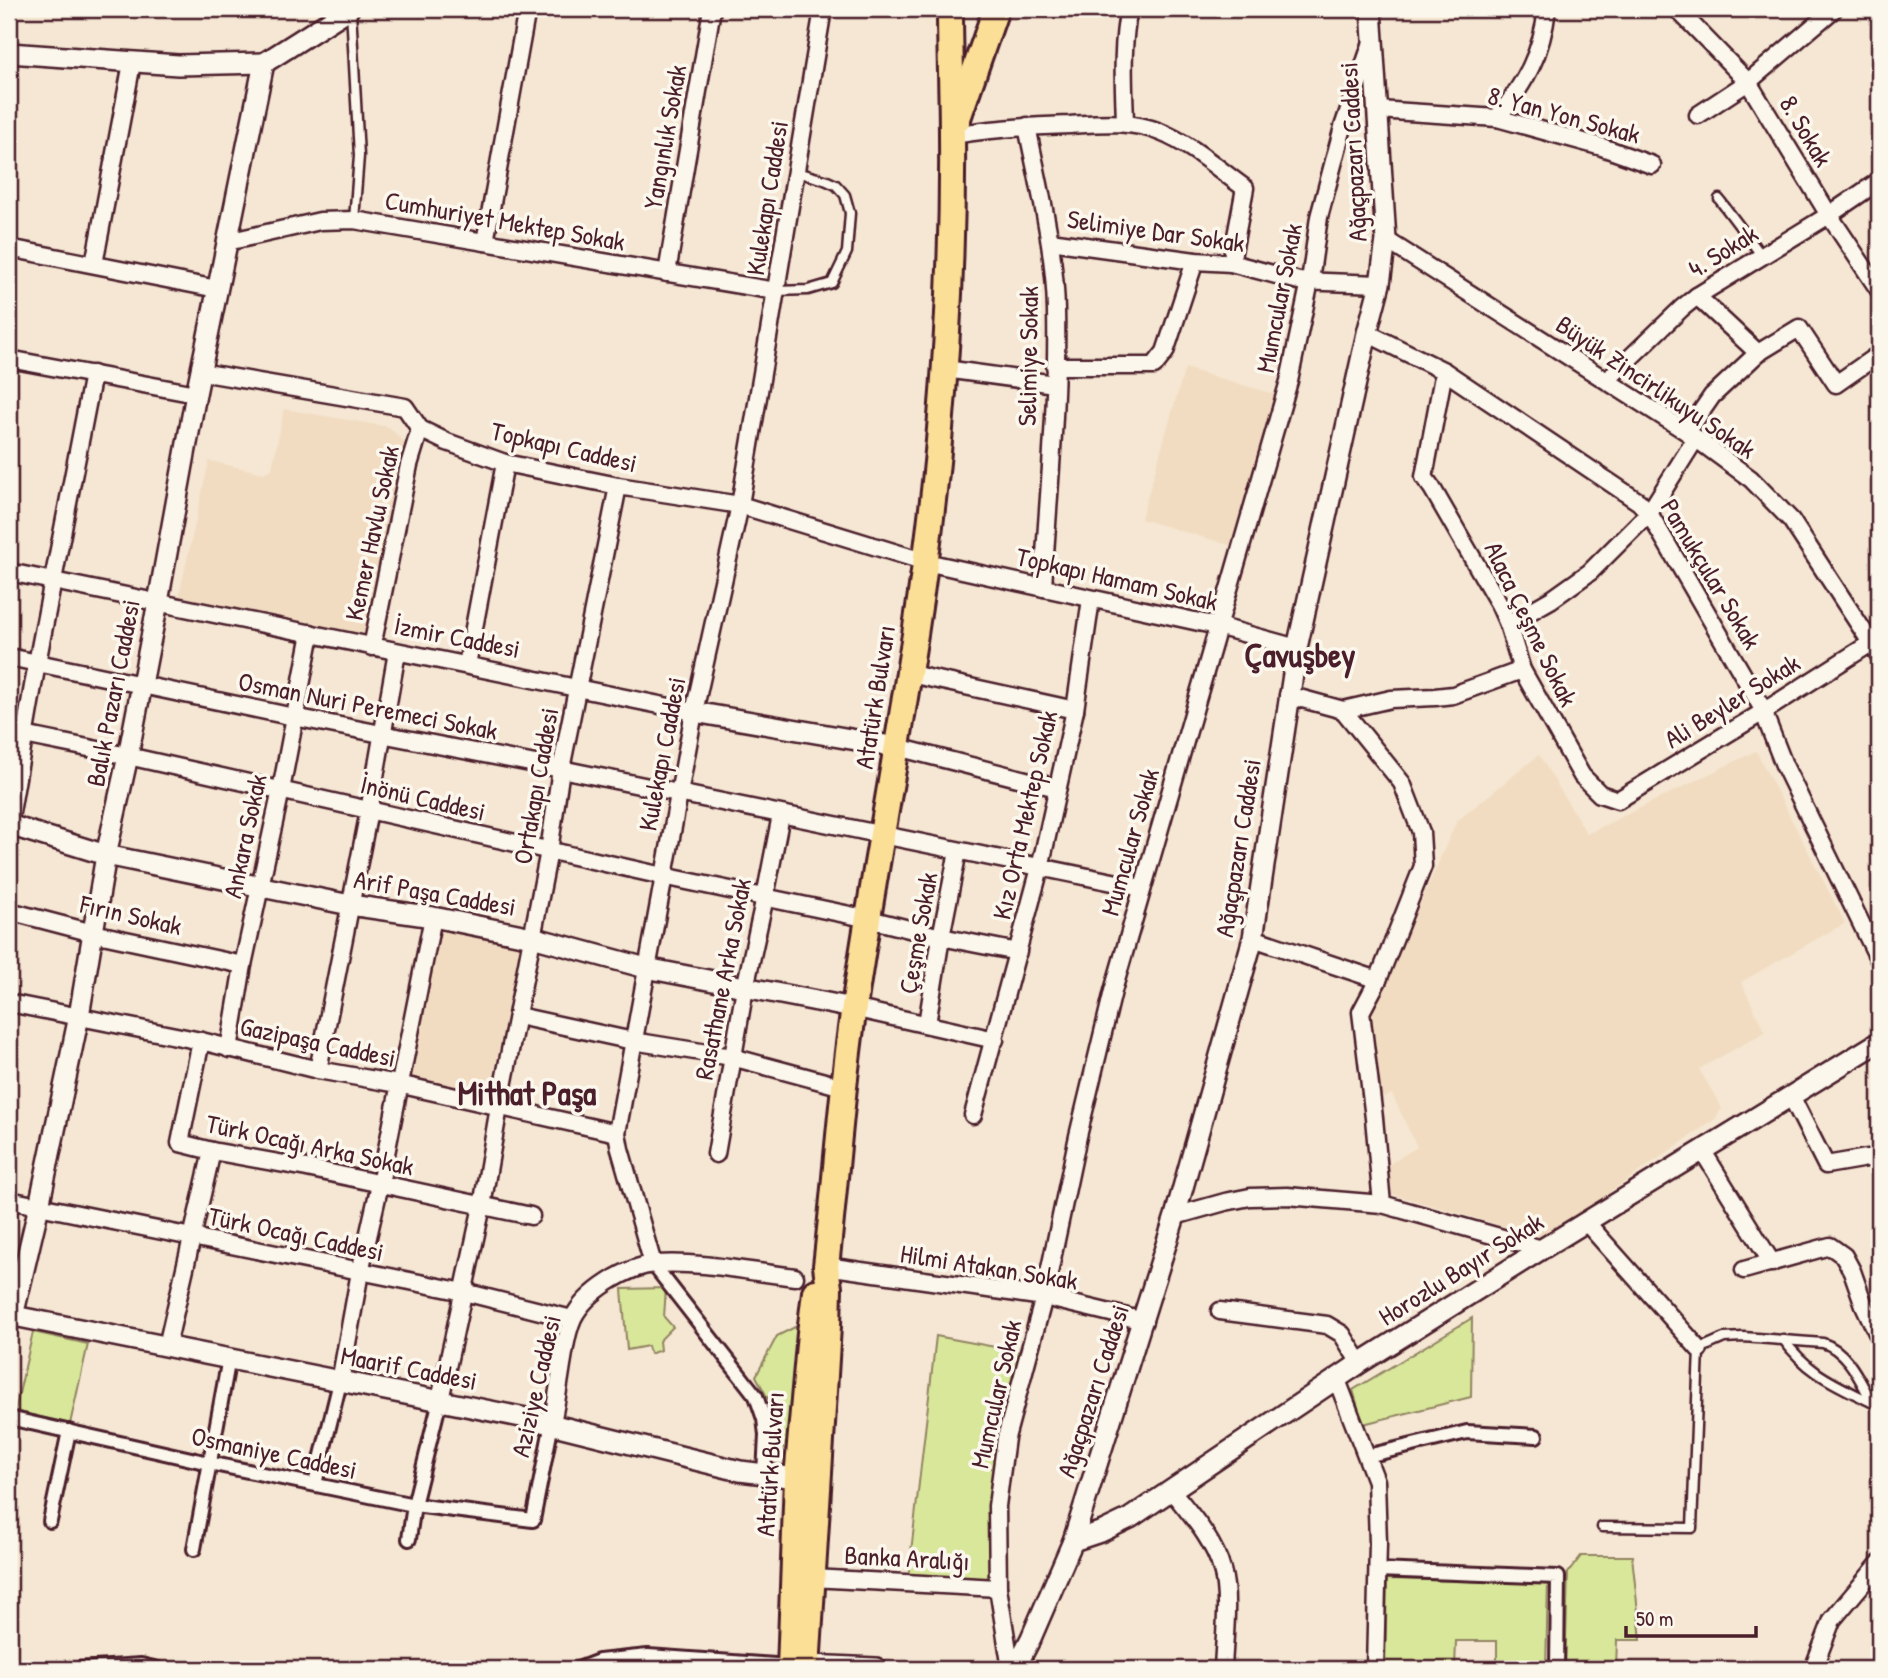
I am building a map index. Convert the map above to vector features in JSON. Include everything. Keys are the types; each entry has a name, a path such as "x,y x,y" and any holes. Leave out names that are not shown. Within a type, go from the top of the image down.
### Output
{"main road":[{"name":"Atatürk Bulvarı","path":"799,1668 808,1479 810,1333 816,1286 826,1266 853,1008 926,562 944,369 952,135 950,9"},
{"name":"Atatürk Bulvarı","path":"952,135 996,9"},
{"name":"Atatürk Bulvarı","path":"799,1668 812,1578 808,1479"},
{"path":"799,1668 876,1669"}],"street":[{"path":"9,53 177,65 264,63 350,9"},
{"path":"485,242 527,9"},
{"name":"Yangınlık Sokak","path":"667,273 712,9"},
{"name":"Kulekapı Caddesi","path":"764,1474 766,1435 764,1419 755,1396 653,1264 617,1133 694,712 740,505 823,9"},
{"path":"1125,123 1123,68 1125,24 1129,9"},
{"name":"Ağaçpazarı Caddesi","path":"1013,1669 1031,1638 1073,1541 1144,1321 1253,938 1288,695 1380,284 1386,240 1371,9"},
{"path":"1497,118 1530,71 1544,33 1547,9"},
{"name":"8. Sokak","path":"1677,9 1748,82 1829,215 1879,290"},
{"path":"1698,115 1748,82 1834,9"},
{"name":"Mumcular Sokak","path":"1013,1669 998,1588 997,1506 1006,1438 1044,1297 1078,1136 1113,990 1289,381 1310,281 1319,217 1343,127 1374,38"},
{"path":"94,264 132,63"},
{"name":"Balık Pazarı Caddesi","path":"10,1321 39,1206 79,1016 106,855 158,602 216,289 264,63"},
{"name":"8. Yan Yon Sokak","path":"1378,110 1497,118 1653,165"},
{"path":"952,135 1027,126 1125,123 1145,126 1176,139 1245,188 1231,263"},
{"name":"Selimiye Sokak","path":"1027,126 1050,241 1056,309 1055,384 1043,588"},
{"name":"4. Sokak","path":"1607,380 1698,296 1879,181"},
{"name":"Cumhuriyet Mektep Sokak","path":"227,242 320,221 354,220 776,291"},
{"name":"Büyük Zincirlikuyu Sokak","path":"1386,240 1692,435 1751,480 1791,520 1875,649"},
{"name":"Selimiye Dar Sokak","path":"1050,241 1195,261 1231,263 1299,281 1380,284"},
{"path":"10,253 94,264 216,289"},
{"path":"1055,366 1154,366 1165,352 1195,261"},
{"path":"1698,296 1758,353"},
{"path":"1508,624 1552,599 1590,572 1649,513 1712,396 1758,353 1799,328 1836,384 1879,354"},
{"name":"Pamukçular Sokak","path":"1367,333 1444,371 1639,502 1649,513 1763,712 1784,765 1879,960"},
{"path":"9,359 196,394"},
{"path":"944,369 1055,384"},
{"name":"Alaca Çeşme Sokak","path":"1444,371 1424,477 1492,593 1508,624 1522,670 1582,776 1600,794 1618,800"},
{"name":"Topkapı Caddesi","path":"200,372 405,407 420,429 505,463 618,486 740,505 926,562"},
{"path":"9,825 17,733 37,663 93,374"},
{"name":"Kemer Havlu Sokak","path":"372,647 409,465 420,429"},
{"path":"467,665 505,463"},
{"name":"Ortakapı Caddesi","path":"409,1539 414,1505 482,1206 550,851 561,769 618,486"},
{"name":"Topkapı Hamam Sokak","path":"926,562 1217,626 1297,648"},
{"name":"İzmir Caddesi","path":"9,572 694,712 897,747"},
{"name":"Kız Orta Mektep Sokak","path":"973,1115 1040,868 1075,710 1091,599"},
{"name":"Ankara Sokak","path":"229,1049 243,965 312,633"},
{"name":"Ali Beyler Sokak","path":"1618,800 1763,712 1875,649"},
{"path":"318,1070 397,652"},
{"name":"Osman Nuri Peremeci Sokak","path":"9,657 1142,888"},
{"path":"1288,695 1343,710 1391,699 1453,695 1522,670"},
{"path":"909,673 1075,710"},
{"path":"1343,710 1402,783 1422,832 1423,866 1378,980 1361,1012 1382,1204"},
{"name":"İnönü Caddesi","path":"17,733 1018,952"},
{"path":"897,747 1057,788"},
{"name":"Rasathane Arka Sokak","path":"716,1153 745,988 781,815"},
{"name":"Arif Paşa Caddesi","path":"9,825 106,855 259,888 532,937 646,968 853,1008"},
{"name":"Çeşme Sokak","path":"927,1024 958,851"},
{"name":"Fırın Sokak","path":"9,911 93,933 243,965"},
{"path":"315,1484 340,1381 433,918"},
{"path":"1253,938 1378,980"},
{"name":"Gazipaşa Caddesi","path":"9,1003 201,1041 318,1070 398,1084 617,1133"},
{"path":"853,1008 995,1040"},
{"path":"518,1016 633,1041 732,1057 844,1087"},
{"name":"Türk Ocağı Arka Sokak","path":"201,1041 180,1143 531,1216"},
{"name":"Horozlu Bayır Sokak","path":"1073,1541 1130,1518 1360,1363 1879,1042"},
{"path":"1791,1096 1826,1165 1867,1158"},
{"path":"1702,1150 1772,1263"},
{"path":"167,1346 212,1151"},
{"path":"1175,1216 1250,1197 1287,1196 1382,1204 1542,1249"},
{"name":"Türk Ocağı Caddesi","path":"9,1200 464,1292 572,1320"},
{"path":"1586,1222 1699,1349"},
{"path":"1744,1270 1830,1246 1844,1256 1879,1337"},
{"path":"653,1264 715,1267 795,1277"},
{"name":"Aziziye Caddesi","path":"533,1520 567,1334 572,1320 580,1306 593,1293 630,1271 653,1264"},
{"name":"Hilmi Atakan Sokak","path":"826,1266 1044,1297 1144,1321"},
{"path":"1220,1311 1327,1325 1342,1334 1360,1363"},
{"name":"Maarif Caddesi","path":"10,1321 229,1358 552,1423 740,1471 808,1479"},
{"path":"194,1549 229,1358"},
{"path":"1337,1380 1376,1481 1378,1510 1375,1669"},
{"name":"Osmaniye Caddesi","path":"9,1418 414,1505 533,1520"},
{"path":"50,1521 69,1431"},
{"path":"1367,1456 1467,1432 1536,1436"},
{"path":"1172,1491 1205,1534 1223,1571 1223,1669"},
{"path":"1813,1669 1832,1620 1879,1564"},
{"path":"1377,1570 1558,1577 1556,1669"},
{"name":"Banka Aralığı","path":"812,1578 998,1588"},
{"path":"578,1669 599,1661 648,1656 717,1665 799,1668"},
{"path":"79,1669 141,1665 158,1669"}],"lane":[{"path":"350,9 359,156 354,220"},
{"path":"776,291 808,290 832,283 847,251 850,213 845,195 836,185 796,172"},
{"path":"1720,199 1762,256"},
{"path":"1602,1527 1692,1528 1699,1349 1724,1338 1742,1337 1783,1339 1823,1343 1837,1349 1872,1402 1822,1378 1794,1353 1783,1339"}],"shaded area":[{"path":"1185,368 1277,395 1233,546 1141,519"},
{"path":"284,409 389,427 404,442 370,627 360,634 179,596 209,461 263,473 272,469"},
{"path":"1756,751 1845,923 1741,982 1765,1032 1699,1069 1722,1108 1715,1119 1544,1238 1392,1194 1388,1165 1417,1147 1392,1094 1380,1099 1370,1015 1457,821 1539,755 1587,834"},
{"path":"438,926 520,944 490,1094 404,1077"}],"green space":[{"path":"666,1288 664,1317 673,1327 659,1341 660,1350 650,1354 648,1346 627,1350 622,1289"},
{"path":"1472,1318 1471,1397 1363,1424 1353,1390"},
{"path":"803,1323 797,1459 781,1446 776,1414 756,1376 777,1336"},
{"path":"33,1332 88,1344 70,1424 15,1411"},
{"path":"936,1336 1022,1352 988,1506 991,1583 908,1578"},
{"path":"1581,1556 1632,1556 1641,1640 1617,1640 1616,1669 1565,1669 1568,1573"},
{"path":"1387,1579 1548,1583 1546,1669 1497,1669 1497,1641 1456,1641 1455,1669 1385,1669"}],"district":[{"name":"Çavuşbey","path":"1300,655"},
{"name":"Mithat Paşa","path":"527,1093"}]}
